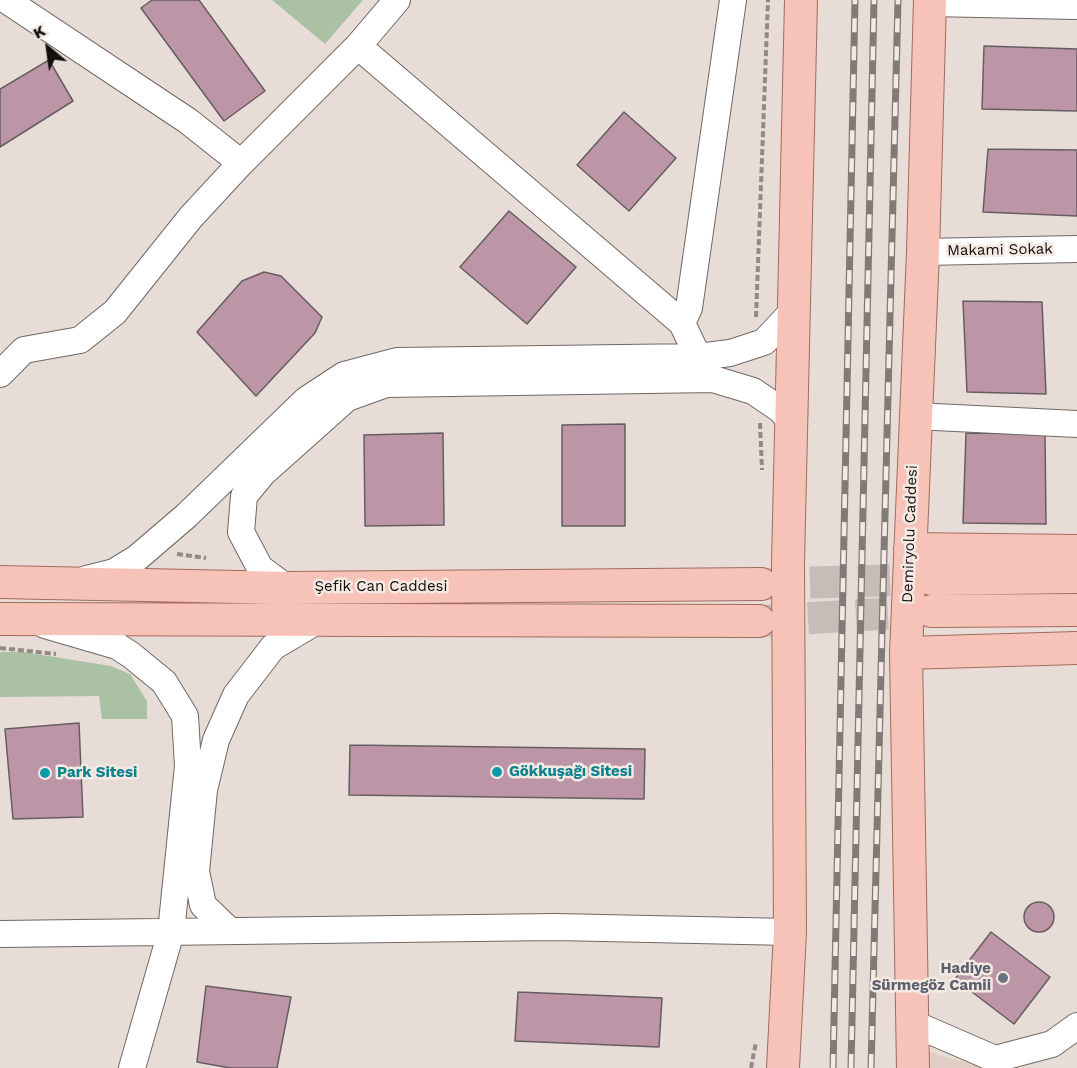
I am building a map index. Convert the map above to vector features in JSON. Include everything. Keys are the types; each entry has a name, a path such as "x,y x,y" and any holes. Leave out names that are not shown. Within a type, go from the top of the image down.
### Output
{"main road":[{"path":"783,1068 790,932 788,563 801,0"},
{"name":"Demiryolu Caddesi","path":"913,1068 906,653 924,252 930,1"},
{"path":"909,549 1077,551"},
{"path":"932,579 1077,577"},
{"name":"Şefik Can Caddesi","path":"0,582 287,588 761,585"},
{"path":"932,611 1077,610"},
{"path":"11,619 759,621"},
{"path":"906,653 1077,648"}],"street":[{"path":"0,374 12,352 80,340 115,312 191,217 241,163 358,46 397,0"},
{"path":"682,323 689,308 733,0"},
{"path":"930,1 1077,6"},
{"path":"10,6 188,121 241,163"},
{"path":"358,46 682,323 698,357"},
{"name":"Makami Sokak","path":"924,252 1077,249"},
{"path":"69,582 114,572 137,558 186,516 306,400 344,375 397,361 698,357 730,353 764,342 794,310"},
{"path":"287,588 260,568 241,532 244,496 263,472 347,398 386,384 713,380 753,391 781,410 792,424"},
{"path":"915,416 1077,423"},
{"path":"11,619 117,646 164,681 185,716 188,766 171,932 132,1068"},
{"path":"230,931 203,905 196,870 204,790 216,740 236,695 273,647 317,621"},
{"path":"175,890 186,916 205,926 230,931"},
{"path":"0,934 555,927 790,932"},
{"path":"912,1023 995,1059 1052,1044 1077,1026"}],"shaded area":[{"path":"925,1051 984,1068 925,1068"}],"green space":[{"path":"272,0 363,0 325,44"},
{"path":"0,652 23,652 111,666 130,674 147,701 147,719 102,719 99,696 0,697"}],"building":[{"path":"152,0 199,0 265,91 224,121 141,8"},
{"path":"984,46 1077,49 1077,111 982,109"},
{"path":"49,60 73,101 0,147 0,89"},
{"path":"624,112 676,158 629,211 577,165"},
{"path":"988,149 1077,150 1077,216 983,212"},
{"path":"509,211 576,267 527,324 460,267"},
{"path":"264,272 281,276 322,317 315,333 256,396 197,332 242,281"},
{"path":"963,301 1042,302 1046,394 967,392"},
{"path":"625,424 625,526 562,526 562,425"},
{"path":"443,433 444,525 365,526 364,435"},
{"path":"966,433 1045,434 1046,524 963,523"},
{"name":"Park Sitesi","path":"79,723 83,817 13,819 5,729"},
{"name":"Gökkuşağı Sitesi","path":"350,745 645,749 644,799 349,795"},
{"path":"1039,902 1050,906 1054,917 1050,928 1039,932 1028,928 1024,917 1028,906"},
{"name":"Hadiye Sürmegöz Camii","path":"991,932 1050,977 1014,1024 955,979"},
{"path":"206,986 291,997 277,1068 230,1068 197,1062"},
{"path":"518,992 662,998 659,1047 515,1041"}],"tunnel":[{"path":"762,584 932,579"},
{"path":"760,621 932,611"}],"railway":[{"path":"833,1068 855,0"},
{"path":"851,1068 874,0"},
{"path":"871,1068 898,0"}],"place":[{"name":"Gökkuşağı Sitesi","path":"497,772"},
{"name":"Park Sitesi","path":"45,773"},
{"name":"Hadiye Sürmegöz Camii","path":"1003,978"}]}
